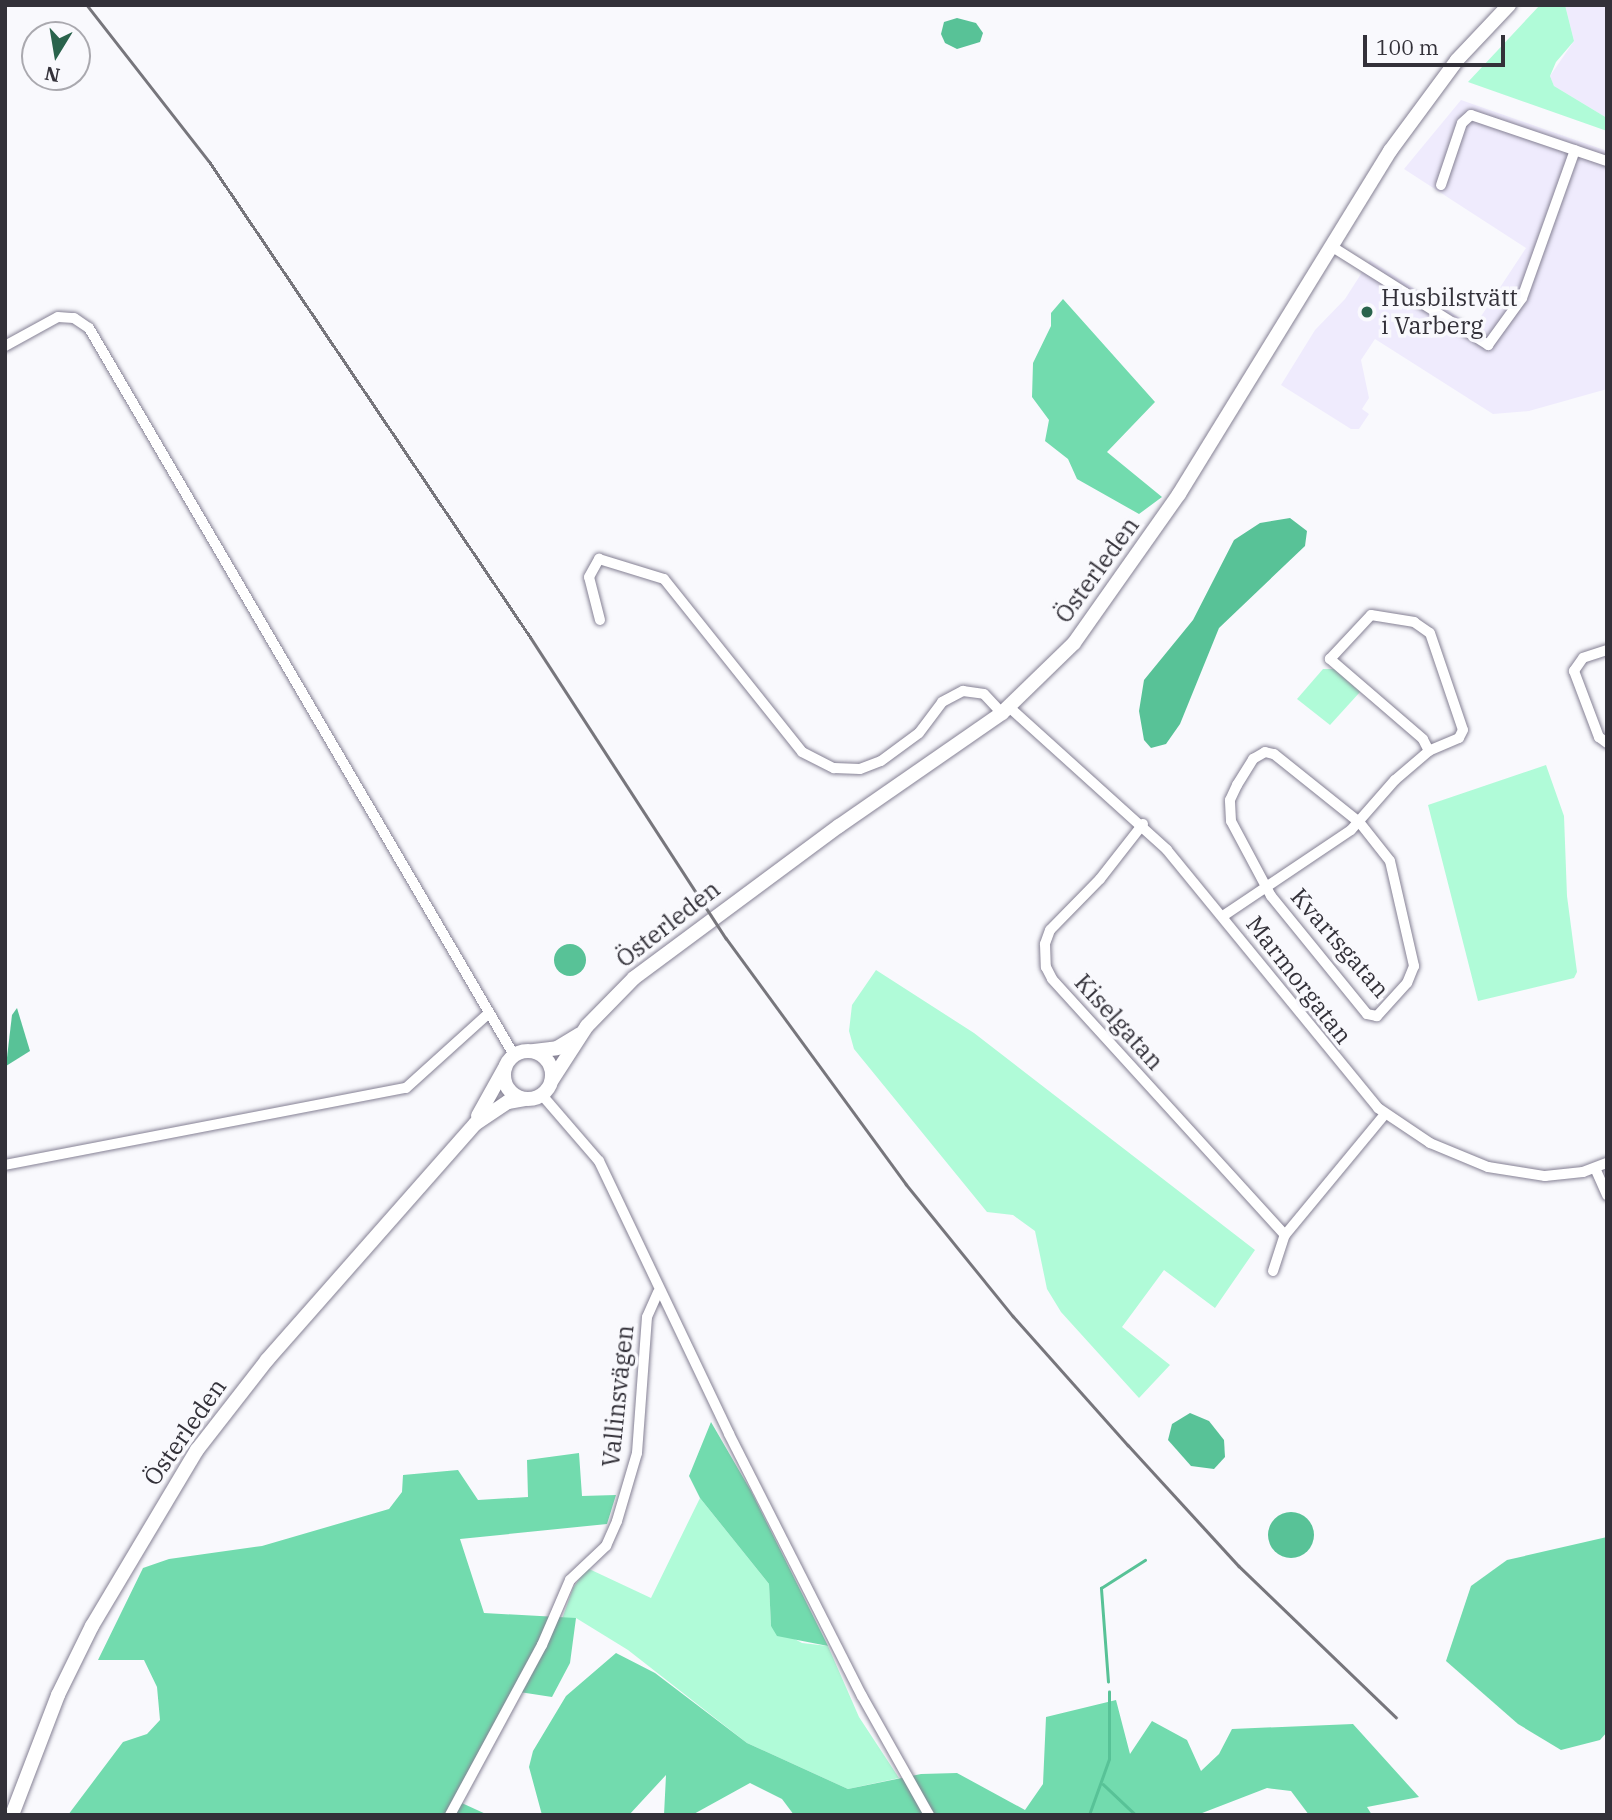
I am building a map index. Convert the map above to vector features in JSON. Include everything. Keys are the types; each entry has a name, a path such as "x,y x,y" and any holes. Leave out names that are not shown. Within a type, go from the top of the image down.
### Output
{"main road":[{"name":"Österleden","path":"12,1815 58,1695 92,1626 197,1450 252,1377 473,1126 487,1113 542,1095 583,1032 634,978 678,943 1006,710 1092,620 1180,494 1413,117 1457,60 1509,5"},
{"name":"Österleden","path":"473,1126 514,1055 562,1046 583,1032"},
{"path":"533,1051 550,1064 552,1080"},
{"path":"505,1068 506,1086 525,1099"}],"street":[{"path":"1441,185 1462,123 1468,116 1607,161"},
{"path":"1331,246 1488,345 1522,298 1575,150"},
{"path":"5,346 58,317 74,318 89,328 514,1055"},
{"name":"Marmorgatan","path":"600,620 589,577 599,559 664,579 802,752 834,768 860,769 881,761 919,733 942,702 963,691 984,694 1143,824 1223,916 1340,1067 1385,1114 1430,1143 1488,1167 1545,1176 1595,1168 1607,1163"},
{"path":"1223,916 1360,823 1395,780 1429,751 1463,735 1430,633 1414,622 1371,615 1330,659 1423,739 1429,751"},
{"path":"1607,650 1583,658 1574,671 1599,737 1607,743"},
{"path":"1266,887 1228,810 1237,785 1259,754 1274,754 1360,823"},
{"name":"Kvartsgatan","path":"1266,887 1367,1014 1377,1016 1407,983 1415,962 1390,862 1360,823"},
{"name":"Kiselgatan","path":"1143,824 1100,879 1050,930 1045,944 1046,967 1052,979 1285,1236"},
{"path":"5,1165 406,1088 488,1014"},
{"path":"542,1095 599,1161 658,1292 862,1696 929,1815"},
{"path":"1273,1271 1285,1236 1385,1114"},
{"path":"1595,1168 1607,1195"},
{"name":"Vallinsvägen","path":"450,1815 542,1645 570,1580 606,1546 617,1521 637,1453 648,1317 658,1292"}],"shaded area":[{"path":"1540,5 1565,5 1574,41 1556,62 1550,76 1554,86 1607,118 1607,131 1468,82"},
{"path":"1565,5 1607,5 1607,118 1554,86 1550,76 1574,41"},
{"path":"957,18 976,23 983,33 980,42 957,49 945,43 941,34 944,22"},
{"path":"1461,100 1607,151 1607,389 1529,411 1493,414 1375,339 1361,360 1369,398 1362,409 1369,414 1359,429 1351,429 1281,385 1315,330 1345,299 1370,260 1474,327 1526,248 1404,169"},
{"path":"1063,299 1155,402 1107,452 1162,497 1139,514 1077,479 1068,459 1045,441 1049,420 1032,397 1033,363 1051,326 1051,313"},
{"path":"1290,518 1307,531 1305,546 1219,628 1180,724 1166,744 1151,748 1144,740 1139,711 1144,680 1193,620 1234,540 1260,523"},
{"path":"1323,669 1334,669 1360,692 1330,725 1297,699"},
{"path":"1546,765 1564,816 1567,896 1577,972 1574,978 1478,1001 1428,805"},
{"path":"570,944 581,949 586,960 581,971 570,976 559,971 554,960 559,949"},
{"path":"876,970 974,1033 1255,1250 1215,1308 1164,1270 1122,1327 1170,1365 1139,1398 1061,1312 1047,1289 1035,1231 1013,1215 987,1212 854,1049 849,1031 852,1005"},
{"path":"17,1008 30,1051 6,1066 12,1015"},
{"path":"1190,1413 1209,1421 1224,1440 1225,1457 1214,1469 1191,1466 1168,1440 1172,1424"},
{"path":"711,1422 751,1491 828,1646 777,1636 771,1626 769,1584 700,1498 689,1476"},
{"path":"579,1453 582,1496 616,1495 607,1524 460,1539 484,1613 576,1618 570,1663 552,1697 513,1691 453,1799 488,1815 68,1815 123,1742 147,1734 160,1720 157,1687 144,1660 98,1660 143,1568 169,1559 262,1546 389,1509 402,1492 403,1475 458,1470 478,1500 528,1497 527,1460"},
{"path":"700,1498 769,1584 771,1626 802,1643 828,1646 859,1717 899,1778 848,1789 747,1743 628,1650 576,1618 562,1619 573,1588 587,1568 651,1598"},
{"path":"1291,1512 1300,1513 1307,1519 1313,1526 1313,1544 1307,1551 1300,1557 1291,1558 1282,1557 1275,1551 1269,1544 1268,1535 1269,1526 1275,1519 1282,1513"},
{"path":"1607,1537 1607,1732 1600,1740 1561,1750 1518,1724 1446,1661 1471,1586 1507,1560"},
{"path":"616,1653 655,1673 747,1743 848,1789 921,1774 957,1773 1025,1810 1043,1784 1046,1717 1116,1700 1130,1754 1152,1721 1187,1740 1201,1771 1219,1754 1232,1729 1353,1724 1419,1797 1367,1807 1372,1815 1309,1815 1291,1791 1267,1788 1197,1815 794,1815 782,1799 750,1783 692,1815 664,1815 666,1775 629,1815 542,1815 529,1767 533,1751 566,1696"}],"waterway":[{"path":"1108,1682 1101,1588 1145,1560"},
{"path":"1089,1815 1109,1759 1109,1692"},
{"path":"1103,1784 1136,1815"}],"railway":[{"path":"87,5 209,161 531,638 726,938 906,1184 1013,1316 1239,1566 1396,1717"}],"place":[{"name":"Husbilstvätt i Varberg","path":"1367,312"}]}
